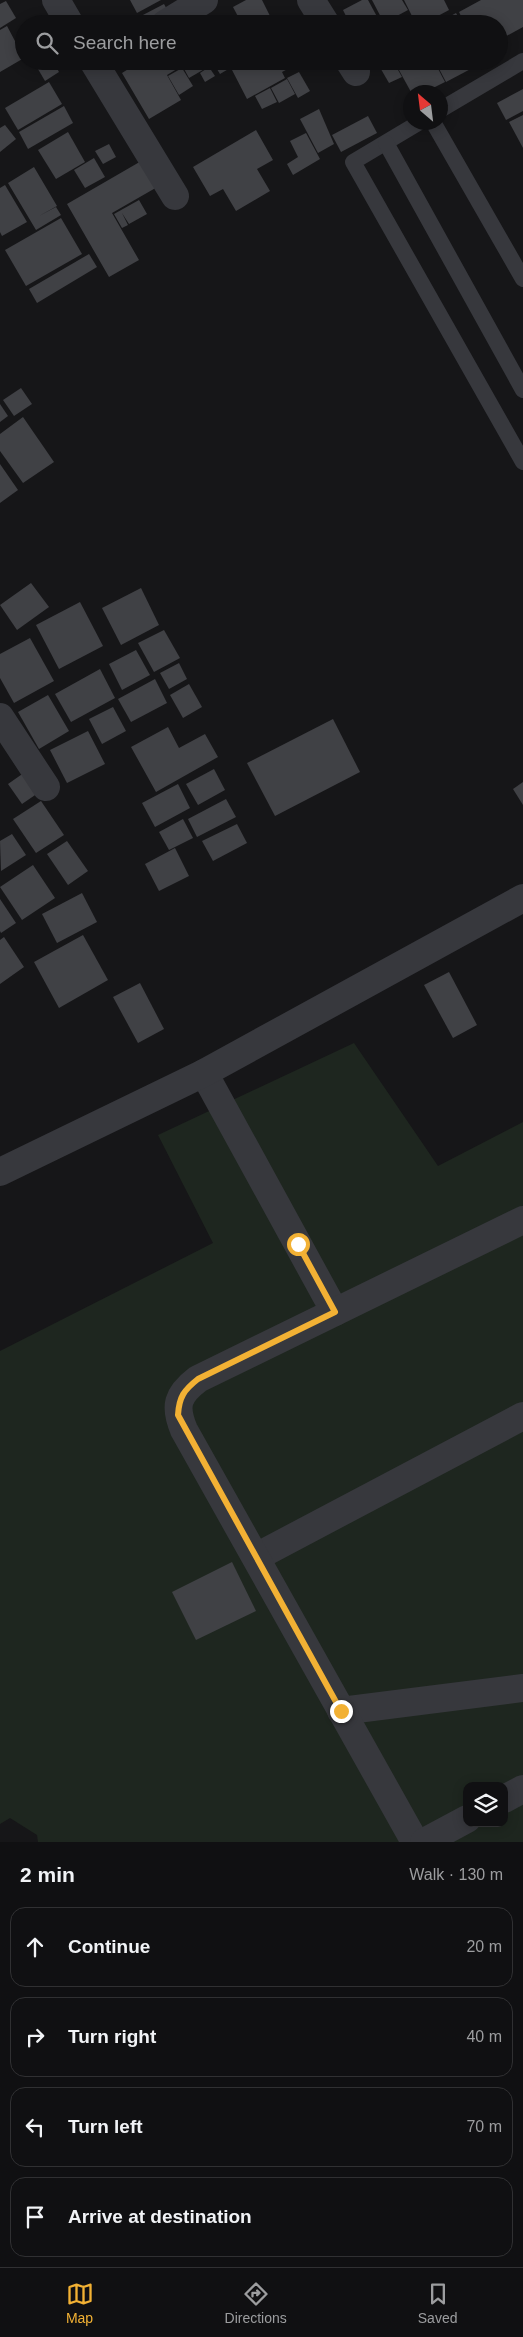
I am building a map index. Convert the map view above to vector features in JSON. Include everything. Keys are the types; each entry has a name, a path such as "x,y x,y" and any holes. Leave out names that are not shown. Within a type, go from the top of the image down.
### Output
{"street":[{"path":"56,0 65,15"},
{"path":"180,15 204,0"},
{"path":"312,0 321,15"},
{"path":"102,70 175,196"},
{"path":"0,717 46,787"},
{"path":"0,1172 204,1073 523,898"},
{"path":"204,1073 335,1312"},
{"path":"415,1842 184,1430 178,1415 179,1401 185,1390 198,1379 523,1220"},
{"path":"256,1557 523,1416"},
{"path":"341,1711 523,1688"},
{"path":"508,1797 523,1789"},
{"path":"424,1842 463,1821"}],"lane":[{"path":"508,70 523,61"},
{"path":"448,105 508,70"},
{"path":"406,130 354,162 523,462"},
{"path":"438,130 523,279"},
{"path":"386,142 523,390"}],"shaded area":[{"path":"354,1043 438,1166 523,1122 523,1842 38,1842 37,1835 10,1818 0,1824 0,1351 213,1243 158,1135"}],"building":[{"path":"130,0 161,0 137,13"},
{"path":"246,0 262,0 270,15 237,15 233,7"},
{"path":"362,0 368,0 376,15 346,15 343,10"},
{"path":"372,0 402,0 408,10 399,15 380,15"},
{"path":"404,0 444,0 449,10 440,15 412,15"},
{"path":"481,0 523,0 523,27 508,35 508,15 460,15 459,12"},
{"path":"6,1 15,19 0,28 0,4"},
{"path":"164,4 169,13 165,15 143,15"},
{"path":"7,26 15,41 15,63 0,72 0,30"},
{"path":"39,70 58,70 59,72 45,81"},
{"path":"127,70 175,70 167,75 181,100 149,119 122,73"},
{"path":"178,70 183,70 193,86 179,95 168,76"},
{"path":"185,70 203,70 189,78"},
{"path":"204,70 211,70 215,76 205,82 200,73"},
{"path":"218,70 227,70 220,74"},
{"path":"232,70 286,70 282,72 285,78 247,99"},
{"path":"381,70 398,70 402,77 389,83"},
{"path":"399,70 439,70 445,82 439,85 407,85"},
{"path":"440,70 469,70 446,82"},
{"path":"299,72 310,91 298,98 287,78"},
{"path":"287,79 295,94 279,103 271,88"},
{"path":"49,82 62,104 18,130 5,108"},
{"path":"270,88 277,102 262,109 255,96"},
{"path":"523,89 523,111 506,120 497,103"},
{"path":"64,106 73,123 28,149 19,132"},
{"path":"319,109 334,144 318,153 300,119"},
{"path":"523,115 523,148 509,122"},
{"path":"368,116 377,133 341,152 332,135"},
{"path":"5,125 16,139 0,152 0,128"},
{"path":"256,130 273,160 257,169 270,191 236,211 223,189 210,196 193,167"},
{"path":"68,132 85,162 56,179 38,150"},
{"path":"306,133 320,159 293,175 287,164 298,157 290,141"},
{"path":"109,144 116,157 103,164 95,151"},
{"path":"94,158 105,177 85,188 74,170"},
{"path":"143,160 159,186 112,213 139,260 109,277 67,204"},
{"path":"34,167 57,206 39,216 56,207 61,215 36,230 8,183"},
{"path":"5,185 27,222 2,236 0,232 0,188"},
{"path":"139,200 147,214 129,224 122,213 128,225 122,228 114,214"},
{"path":"61,218 82,254 26,286 5,250"},
{"path":"89,254 97,267 37,303 29,289"},
{"path":"21,388 32,404 14,416 3,400"},
{"path":"0,404 8,416 0,422"},
{"path":"23,417 54,462 23,483 0,451 0,434"},
{"path":"0,464 18,490 0,503"},
{"path":"31,583 49,607 17,630 0,605"},
{"path":"141,588 159,625 121,645 102,608"},
{"path":"80,602 103,646 59,669 36,625"},
{"path":"164,630 180,658 154,672 138,643"},
{"path":"30,638 54,681 14,703 0,678 0,654"},
{"path":"136,650 150,675 122,690 109,664"},
{"path":"179,663 187,679 169,689 160,673"},
{"path":"100,669 115,698 71,722 55,694"},
{"path":"155,679 167,703 131,722 118,699"},
{"path":"189,684 202,707 183,718 170,695"},
{"path":"48,695 69,731 39,749 18,712"},
{"path":"113,707 126,731 102,744 89,719"},
{"path":"333,719 360,772 275,816 247,763"},
{"path":"168,727 179,748 205,734 218,757 156,792 131,747"},
{"path":"88,731 105,764 67,783 50,750"},
{"path":"214,769 225,790 198,805 186,784"},
{"path":"28,770 41,791 22,804 8,784"},
{"path":"523,782 523,805 513,789"},
{"path":"178,784 190,808 155,827 142,803"},
{"path":"226,799 236,817 197,837 188,819"},
{"path":"41,801 64,835 36,853 13,819"},
{"path":"183,819 193,838 169,850 159,832"},
{"path":"237,824 247,843 213,861 202,841"},
{"path":"12,834 26,855 1,871 0,841"},
{"path":"67,841 88,871 68,885 47,854"},
{"path":"175,848 189,876 159,891 145,864"},
{"path":"33,865 55,898 22,920 0,887"},
{"path":"82,893 97,922 57,943 42,914"},
{"path":"0,899 16,923 1,933 0,931"},
{"path":"83,935 108,980 59,1008 34,962"},
{"path":"4,937 24,967 0,984 0,940"},
{"path":"449,972 477,1025 453,1038 424,985"},
{"path":"140,983 164,1029 138,1043 113,997"},
{"path":"232,1562 256,1611 196,1640 172,1592"}],"route":[{"path":"298,1244 335,1312 198,1379 185,1390 179,1401 178,1415 184,1430 341,1711"}]}
